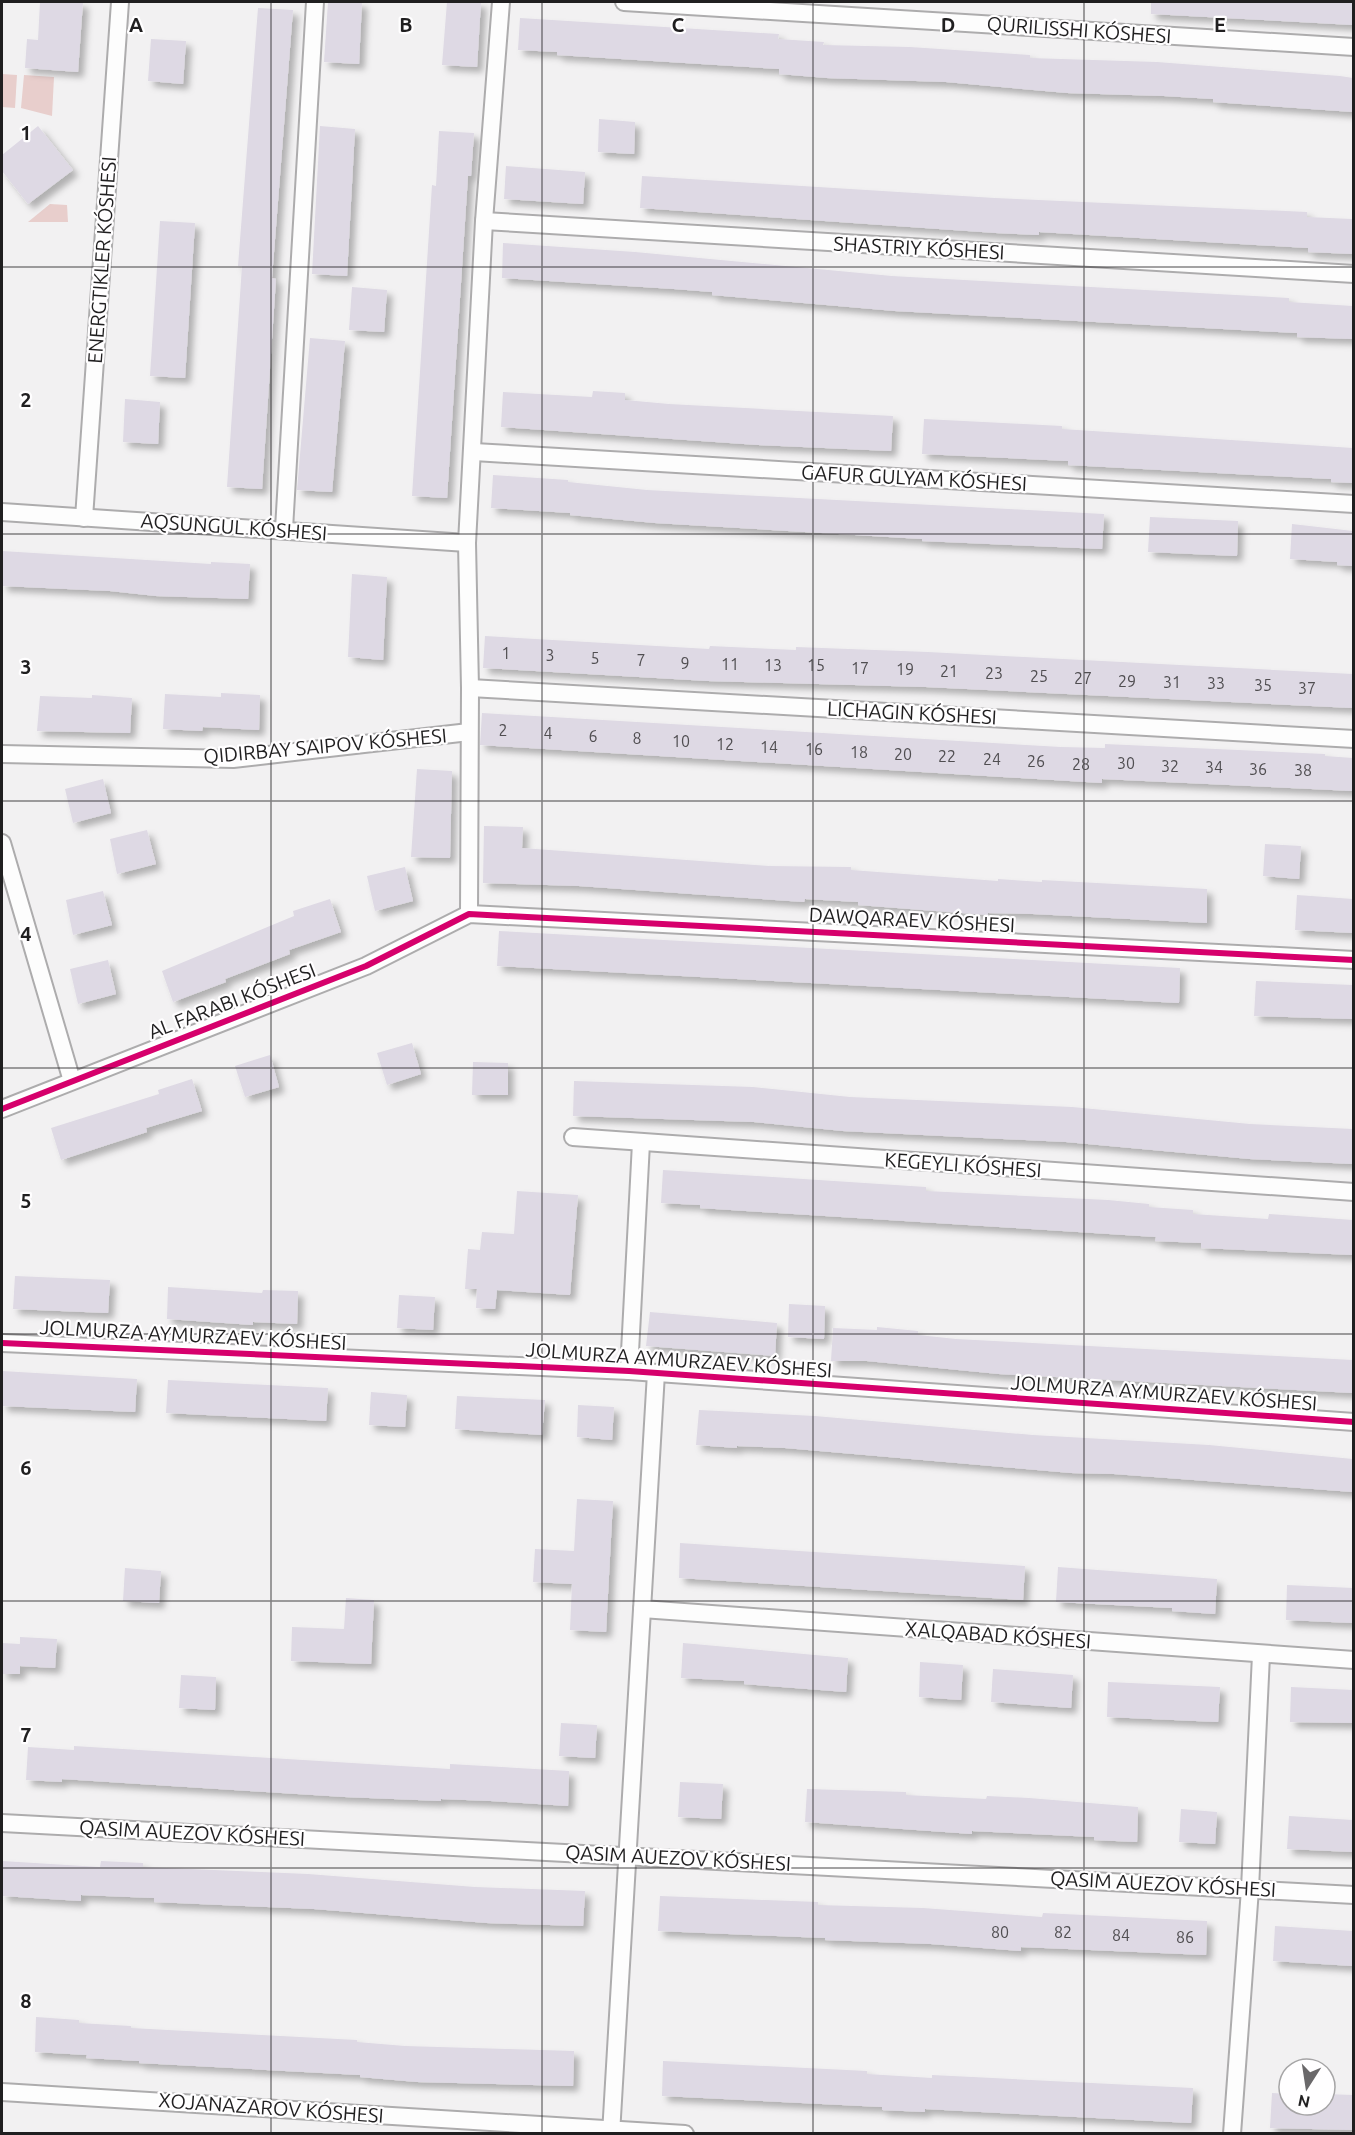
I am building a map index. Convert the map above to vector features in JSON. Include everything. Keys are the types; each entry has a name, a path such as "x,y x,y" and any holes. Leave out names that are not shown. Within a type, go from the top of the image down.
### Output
{"street":[{"name":"ENERGTIKLER KÓSHESI","path":"84,518 120,2"},
{"path":"284,529 315,2"},
{"path":"469,914 470,688 467,543 474,452 484,221 501,2"},
{"path":"624,2 1353,47"},
{"name":"SHASTRIY KÓSHESI","path":"484,221 1353,274"},
{"name":"GAFUR GULYAM KÓSHESI","path":"474,452 1353,504"},
{"name":"AQSUNGUL KÓSHESI","path":"2,512 467,543"},
{"name":"LICHAGIN KÓSHESI","path":"470,688 1353,739"},
{"path":"2,754 233,759 469,732"},
{"path":"2,843 72,1081"},
{"name":"DAWQARAEV KÓSHESI","path":"469,914 1353,960"},
{"name":"AL FARABI KÓSHESI","path":"2,1109 366,966 469,914"},
{"name":"KEGEYLI KÓSHESI","path":"573,1137 1353,1192"},
{"path":"629,1371 642,1143"},
{"name":"JOLMURZA AYMURZAEV KÓSHESI","path":"2,1343 629,1371 1353,1422"},
{"path":"611,2131 656,1373"},
{"name":"XALQABAD KÓSHESI","path":"642,1609 1353,1660"},
{"path":"1232,2133 1250,1889 1261,1655"},
{"path":"2,1824 1353,1894"},
{"name":"XOJANAZAROV KÓSHESI","path":"2,2092 611,2131 685,2133"}],"shaded area":[{"path":"2,74 17,75 15,108 2,107"},
{"path":"24,75 54,77 52,116 21,108"},
{"path":"50,204 67,205 68,222 28,222"}],"building":[{"path":"40,2 83,2 78,72 25,68 27,39 38,40"},
{"path":"328,2 362,2 359,64 324,62"},
{"path":"447,2 481,2 477,67 442,65"},
{"path":"1151,2 1353,2 1353,25 1151,14"},
{"path":"258,8 293,10 272,278 276,279 262,489 227,487 242,266 238,266"},
{"path":"520,18 779,34 778,39 824,42 823,45 910,47 1030,55 1030,58 1157,62 1340,76 1353,78 1353,112 1213,102 1213,99 1067,93 946,82 827,78 779,74 779,69 557,55 557,52 518,50"},
{"path":"151,39 186,41 183,84 148,81"},
{"path":"599,119 635,122 634,154 598,152"},
{"path":"38,126 73,170 28,204 2,171 2,155"},
{"path":"320,126 355,129 347,276 312,274"},
{"path":"439,131 474,133 471,176 468,176 447,498 412,496 432,185 436,186"},
{"path":"506,166 585,172 583,204 504,199"},
{"path":"642,176 995,198 1307,212 1307,217 1352,219 1353,254 1308,252 1308,248 1039,232 1039,235 996,233 640,208"},
{"path":"160,221 195,223 185,378 150,376"},
{"path":"503,243 635,252 892,276 1289,298 1289,302 1353,306 1353,339 1297,337 1297,333 895,311 712,295 712,292 502,278"},
{"path":"352,287 387,290 384,332 349,330"},
{"path":"310,338 345,341 332,492 297,490"},
{"path":"593,391 625,393 625,400 669,404 893,416 891,451 758,445 501,427 503,392 592,397"},
{"path":"125,399 160,402 158,444 123,442"},
{"path":"924,419 1062,426 1062,429 1353,448 1353,483 1331,482 1331,479 1068,465 1068,461 922,454"},
{"path":"493,475 568,480 568,482 647,490 1104,514 1102,549 922,541 922,539 655,523 570,515 570,513 491,508"},
{"path":"1150,517 1238,521 1237,556 1148,552"},
{"path":"1292,524 1353,531 1353,566 1337,565 1337,562 1290,559"},
{"path":"2,551 211,564 211,562 250,564 248,599 156,596 110,591 2,586"},
{"path":"352,574 387,577 383,660 348,657"},
{"path":"485,636 709,649 710,646 796,650 796,647 928,652 1353,674 1353,708 926,687 708,681 483,668"},
{"path":"221,693 260,695 259,730 203,727 202,731 163,729 165,694 221,697"},
{"path":"92,695 132,698 130,733 37,731 40,696 92,698"},
{"path":"482,713 1061,747 1105,748 1105,744 1325,754 1325,756 1353,758 1353,791 1102,779 1102,783 480,745"},
{"path":"417,769 452,771 450,858 411,857"},
{"path":"103,779 111,813 73,823 65,789"},
{"path":"484,826 523,827 522,848 769,866 851,867 851,870 998,881 998,879 1042,882 1042,880 1207,889 1207,923 1033,914 988,913 988,915 858,905 858,902 805,899 804,902 579,886 483,883"},
{"path":"147,830 156,864 117,874 110,839"},
{"path":"1265,844 1301,846 1299,879 1263,876"},
{"path":"405,867 413,901 375,911 367,876"},
{"path":"103,891 112,925 73,935 66,900"},
{"path":"1297,895 1353,899 1353,933 1295,930"},
{"path":"330,899 341,932 289,950 290,954 173,1002 162,971 294,916 293,911"},
{"path":"499,931 1180,968 1179,1003 497,966"},
{"path":"108,960 116,994 78,1004 70,969"},
{"path":"1256,981 1353,985 1353,1019 1254,1016"},
{"path":"412,1043 421,1074 387,1085 377,1053"},
{"path":"270,1055 279,1087 245,1097 235,1066"},
{"path":"473,1062 508,1063 508,1095 472,1095"},
{"path":"192,1079 202,1111 146,1128 147,1132 61,1160 51,1128 159,1094 158,1090"},
{"path":"574,1081 753,1087 850,1097 1072,1107 1250,1124 1353,1129 1353,1164 1250,1159 1066,1142 843,1131 754,1122 573,1116"},
{"path":"663,1170 926,1187 926,1191 1108,1200 1149,1204 1149,1207 1193,1210 1193,1214 1268,1219 1269,1214 1353,1220 1353,1255 1201,1248 1201,1243 1155,1241 1156,1237 700,1208 700,1205 661,1203"},
{"path":"517,1191 578,1195 570,1295 497,1290 495,1309 476,1308 477,1289 465,1289 468,1249 480,1250 482,1232 514,1234"},
{"path":"15,1276 110,1280 108,1313 13,1309"},
{"path":"168,1287 262,1293 263,1290 298,1291 297,1324 253,1322 253,1325 167,1319"},
{"path":"399,1295 435,1297 433,1330 397,1328"},
{"path":"789,1304 825,1306 824,1339 788,1337"},
{"path":"650,1312 777,1323 775,1356 646,1346"},
{"path":"877,1327 918,1331 918,1335 956,1339 1353,1360 1353,1393 999,1374 867,1361 831,1361 833,1328 877,1330"},
{"path":"2,1371 137,1379 135,1412 2,1406"},
{"path":"168,1380 328,1388 326,1421 166,1413"},
{"path":"371,1392 407,1395 405,1427 369,1425"},
{"path":"457,1396 545,1400 542,1435 455,1429"},
{"path":"578,1405 614,1407 612,1440 577,1437"},
{"path":"699,1410 815,1416 1033,1435 1209,1445 1353,1459 1353,1492 1114,1474 1071,1473 785,1448 696,1445"},
{"path":"577,1499 613,1501 606,1632 570,1630 572,1584 533,1582 535,1549 574,1551"},
{"path":"680,1543 1025,1566 1023,1600 679,1578"},
{"path":"1058,1567 1217,1579 1215,1614 1172,1611 1172,1608 1056,1602"},
{"path":"125,1568 161,1571 159,1603 123,1601"},
{"path":"1287,1585 1353,1588 1353,1623 1286,1620"},
{"path":"346,1598 374,1600 371,1664 291,1661 292,1627 344,1629"},
{"path":"20,1637 57,1639 55,1668 20,1666 20,1674 2,1674 2,1643 20,1644"},
{"path":"683,1643 848,1658 846,1692 744,1684 744,1681 681,1678"},
{"path":"920,1662 963,1665 961,1700 919,1697"},
{"path":"993,1669 1073,1675 1071,1708 991,1702"},
{"path":"181,1675 216,1677 215,1710 179,1708"},
{"path":"1108,1682 1220,1687 1218,1722 1107,1717"},
{"path":"1291,1687 1353,1690 1353,1723 1290,1722"},
{"path":"561,1723 597,1725 595,1758 559,1756"},
{"path":"74,1746 450,1769 450,1764 569,1771 568,1806 491,1801 345,1797 62,1779 62,1782 26,1780 28,1747 74,1750"},
{"path":"680,1782 723,1784 721,1819 678,1817"},
{"path":"807,1789 906,1792 906,1795 986,1799 987,1796 1029,1798 1138,1807 1137,1842 1094,1840 1094,1837 972,1831 972,1834 805,1822"},
{"path":"1181,1809 1217,1812 1215,1844 1179,1842"},
{"path":"1289,1816 1353,1820 1353,1852 1287,1849"},
{"path":"2,1861 100,1867 101,1861 143,1863 143,1867 308,1874 475,1887 585,1891 583,1926 487,1923 314,1909 154,1902 154,1898 81,1895 81,1901 2,1896"},
{"path":"660,1896 818,1902 818,1905 923,1908 1042,1917 1043,1913 1207,1921 1206,1955 1021,1947 1021,1951 931,1944 825,1940 825,1938 658,1931"},
{"path":"1275,1926 1353,1931 1353,1966 1273,1961"},
{"path":"36,2017 79,2020 79,2023 131,2026 131,2028 357,2040 357,2042 405,2046 574,2051 573,2086 417,2082 360,2077 360,2075 139,2063 139,2061 86,2058 87,2055 35,2052"},
{"path":"663,2061 867,2071 867,2074 932,2078 932,2075 1193,2088 1191,2123 925,2109 925,2112 882,2110 882,2107 662,2096"},
{"path":"1272,2093 1277,2093 1277,2117 1337,2117 1337,2094 1353,2095 1353,2130 1270,2128"}],"cycle path":[{"path":"2,1109 366,966 469,914 1354,960"},
{"path":"2,1343 629,1371 1354,1422"}]}
